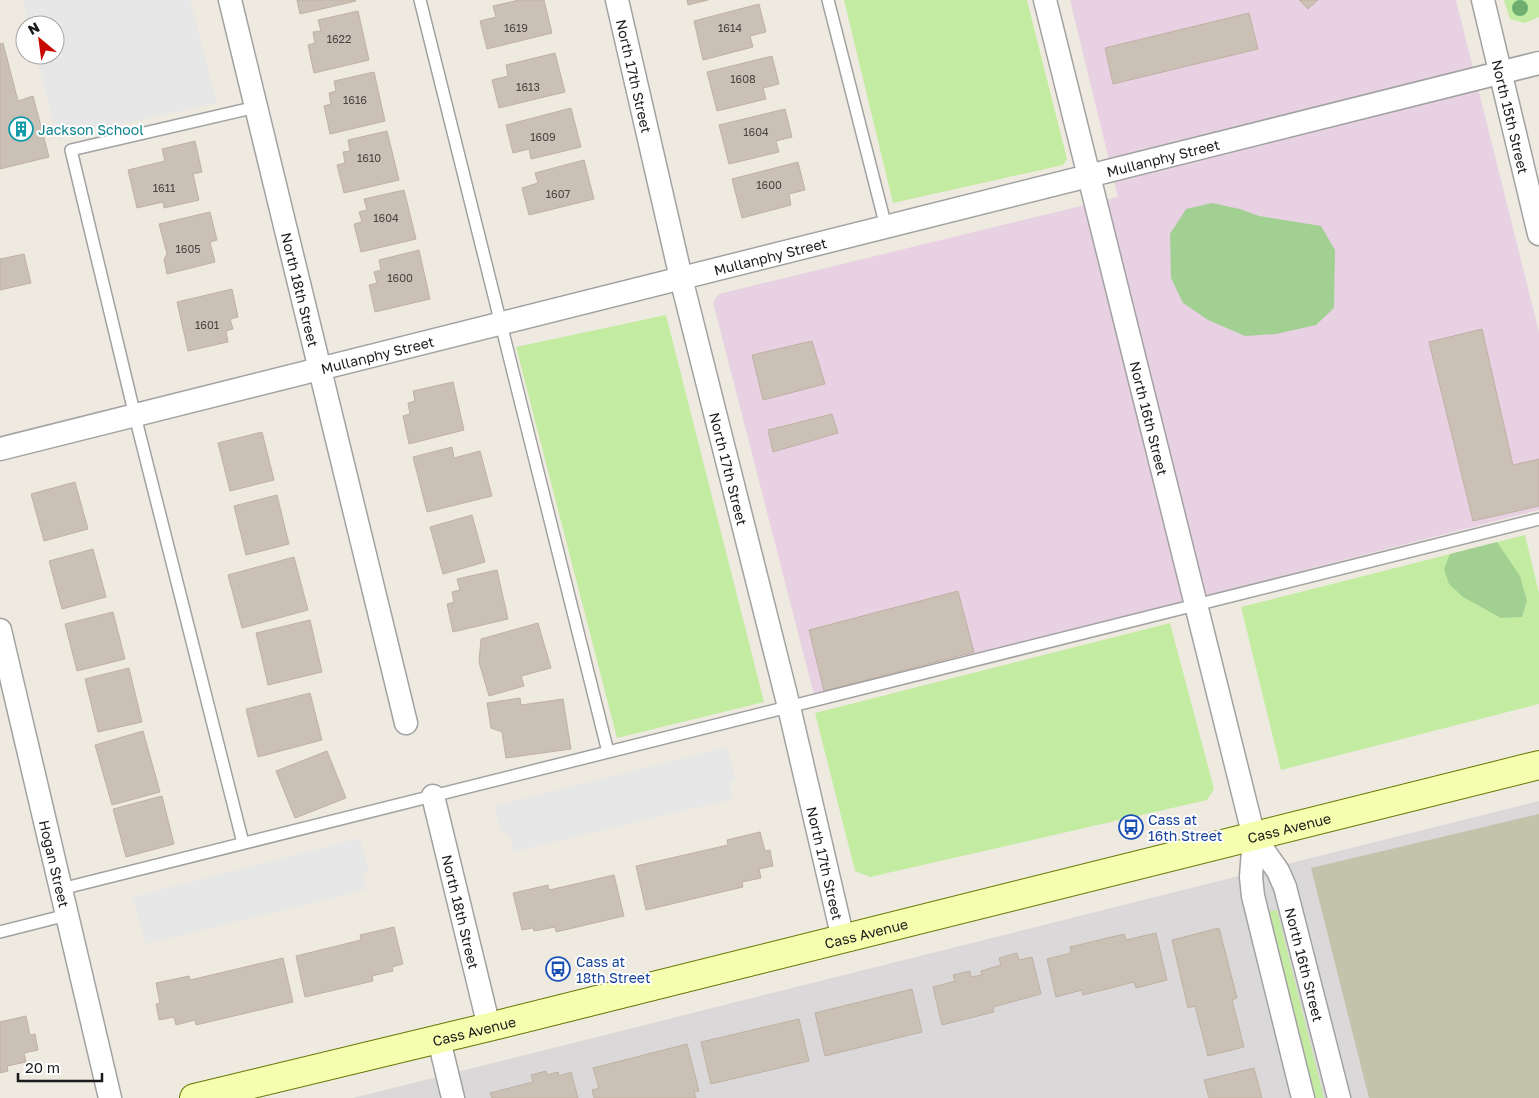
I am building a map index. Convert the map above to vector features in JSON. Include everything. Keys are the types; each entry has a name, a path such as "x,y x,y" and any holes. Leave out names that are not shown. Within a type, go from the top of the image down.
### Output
{"main road":[{"name":"Cass Avenue","path":"194,1098 489,1028 1539,765"}],"street":[{"name":"North 18th Street","path":"230,0 406,723"},
{"name":"North 17th Street","path":"617,0 681,278 789,707 843,939"},
{"name":"North 16th Street","path":"1045,0 1254,837 1251,877 1253,896 1303,1098"},
{"name":"North 15th Street","path":"1483,0 1539,234"},
{"name":"Mullanphy Street","path":"0,449 501,325 681,278 1539,63"},
{"name":"Hogan Street","path":"0,630 110,1098"},
{"name":"North 18th Street","path":"433,796 489,1028"},
{"name":"North 16th Street","path":"1254,837 1278,871 1285,887 1339,1098"},
{"path":"439,1040 453,1098"}],"lane":[{"path":"420,0 608,752"},
{"path":"828,0 886,227"},
{"path":"243,843 134,416 70,150 256,107"},
{"path":"61,890 1539,519"},
{"path":"0,932 67,915"}],"shaded area":[{"path":"22,0 190,0 217,103 57,138 39,65 65,65 65,15 26,15"},
{"path":"1070,0 1456,0 1539,332 1539,510 814,695 713,302 719,294 1118,197"},
{"path":"727,747 736,781 729,783 733,799 513,852 509,835 501,833 494,806"},
{"path":"1539,801 1539,1098 353,1098"},
{"path":"1539,814 1539,1098 1369,1098 1311,868"},
{"path":"360,838 369,872 362,874 366,890 146,944 132,897"}],"green space":[{"path":"844,0 1027,0 1067,159 1063,165 893,203"},
{"path":"1504,0 1539,0 1539,17 1525,23 1510,19"},
{"path":"1212,203 1240,209 1259,216 1321,226 1335,250 1334,308 1316,325 1276,334 1245,336 1208,320 1183,303 1171,278 1170,234 1186,209"},
{"path":"666,315 764,702 617,738 516,347"},
{"path":"1525,535 1539,593 1539,704 1281,770 1241,607"},
{"path":"1497,542 1520,576 1527,601 1522,617 1501,618 1463,597 1449,584 1444,569 1450,554"},
{"path":"1170,623 1214,789 1207,800 870,877 855,871 815,713"},
{"path":"1277,910 1324,1098 1314,1098 1268,912"}],"building":[{"path":"297,0 355,0 356,1 300,14"},
{"path":"519,0 544,0 552,33 487,49 480,21 496,17 493,6"},
{"path":"687,0 708,0 688,5"},
{"path":"1299,0 1318,0 1308,9"},
{"path":"759,4 766,32 750,36 753,47 703,60 694,21"},
{"path":"358,11 369,60 314,73 308,45 315,43 313,32 321,31 318,20"},
{"path":"1249,13 1258,49 1113,84 1105,48"},
{"name":"Jackson School","path":"3,43 18,101 33,96 49,157 0,169 0,44"},
{"path":"555,53 565,92 499,108 492,80 508,76 506,65"},
{"path":"772,56 779,84 763,88 766,99 717,111 707,72"},
{"path":"374,72 385,121 330,134 324,106 331,104 329,93 336,91 334,81"},
{"path":"571,108 581,147 531,159 529,149 513,153 506,125"},
{"path":"785,109 792,137 776,141 779,152 729,164 719,125"},
{"path":"387,131 399,180 344,193 337,165 345,163 343,152 350,151 348,140"},
{"path":"195,141 202,172 193,174 199,200 164,208 163,202 137,208 128,170 165,161 162,149"},
{"path":"584,160 594,199 529,215 522,188 538,183 535,173"},
{"path":"798,162 805,190 789,194 791,205 742,218 732,179"},
{"path":"404,190 416,239 361,252 354,224 362,222 359,212 367,210 364,199"},
{"path":"210,212 217,240 210,242 215,262 167,274 164,259 167,254 159,224"},
{"path":"419,250 430,299 375,312 369,285 377,283 374,272 381,270 379,260"},
{"path":"24,254 31,283 0,290 0,259"},
{"path":"232,289 238,317 230,319 233,329 226,331 228,342 188,351 177,302"},
{"path":"1482,329 1513,465 1539,459 1539,506 1473,521 1429,342"},
{"path":"812,341 825,384 763,400 752,355"},
{"path":"453,382 464,430 409,444 403,416 410,414 408,403 415,401 413,391"},
{"path":"832,414 838,433 773,452 768,430"},
{"path":"262,432 274,480 230,491 218,443"},
{"path":"452,447 454,458 480,451 492,496 427,512 413,457"},
{"path":"75,482 88,529 44,541 31,494"},
{"path":"277,495 289,544 246,555 234,506"},
{"path":"472,515 485,562 443,574 430,527"},
{"path":"93,549 106,597 62,609 49,561"},
{"path":"294,557 308,610 242,628 228,575"},
{"path":"497,570 508,619 453,632 447,604 454,602 452,592 460,590 457,579"},
{"path":"958,591 974,652 824,691 809,630"},
{"path":"113,612 125,659 77,671 65,624"},
{"path":"310,620 322,672 268,685 256,633"},
{"path":"538,623 551,668 521,676 524,686 489,696 479,662 481,639"},
{"path":"129,668 142,722 98,732 85,679"},
{"path":"310,693 322,740 258,757 246,709"},
{"path":"520,698 521,705 563,699 571,749 506,758 502,732 491,728 487,703"},
{"path":"143,731 160,792 112,805 95,745"},
{"path":"327,751 346,798 295,818 276,771"},
{"path":"162,796 174,844 126,857 113,809"},
{"path":"760,832 765,851 770,850 773,866 759,869 761,878 742,882 743,887 646,910 636,866 728,845 727,840"},
{"path":"614,875 624,916 556,932 555,927 534,931 533,928 522,930 513,893 548,885 549,890"},
{"path":"394,927 403,964 392,967 393,971 372,976 373,981 305,997 296,956 361,940 360,935"},
{"path":"1219,928 1237,998 1232,1000 1244,1047 1208,1056 1195,1006 1188,1008 1172,940"},
{"path":"1156,933 1167,980 1136,988 1134,982 1083,995 1082,990 1056,997 1047,959 1071,953 1070,947 1124,934 1126,940"},
{"path":"1017,953 1019,960 1032,957 1041,994 993,1007 994,1012 942,1025 933,987 955,981 953,975 970,971 971,977 982,975 981,971 1001,965 999,958"},
{"path":"283,958 293,1002 196,1025 195,1020 176,1025 174,1017 159,1020 156,1004 160,1003 156,983 189,976 190,980"},
{"path":"912,989 922,1032 825,1056 815,1013"},
{"path":"26,1016 30,1035 35,1034 38,1050 24,1053 26,1062 7,1066 8,1071 0,1073 0,1022"},
{"path":"799,1019 809,1061 711,1084 701,1042"},
{"path":"687,1044 699,1091 694,1092 696,1098 594,1098 592,1090 599,1088 593,1068"},
{"path":"1254,1068 1262,1098 1209,1098 1204,1080"},
{"path":"546,1071 547,1075 558,1072 559,1076 571,1072 578,1098 492,1098 490,1093 533,1082 531,1075"}],"place":[{"name":"Jackson School","path":"21,129"},
{"name":"Cass at 16th Street","path":"1131,827"},
{"name":"Cass at 18th Street","path":"558,969"}]}
